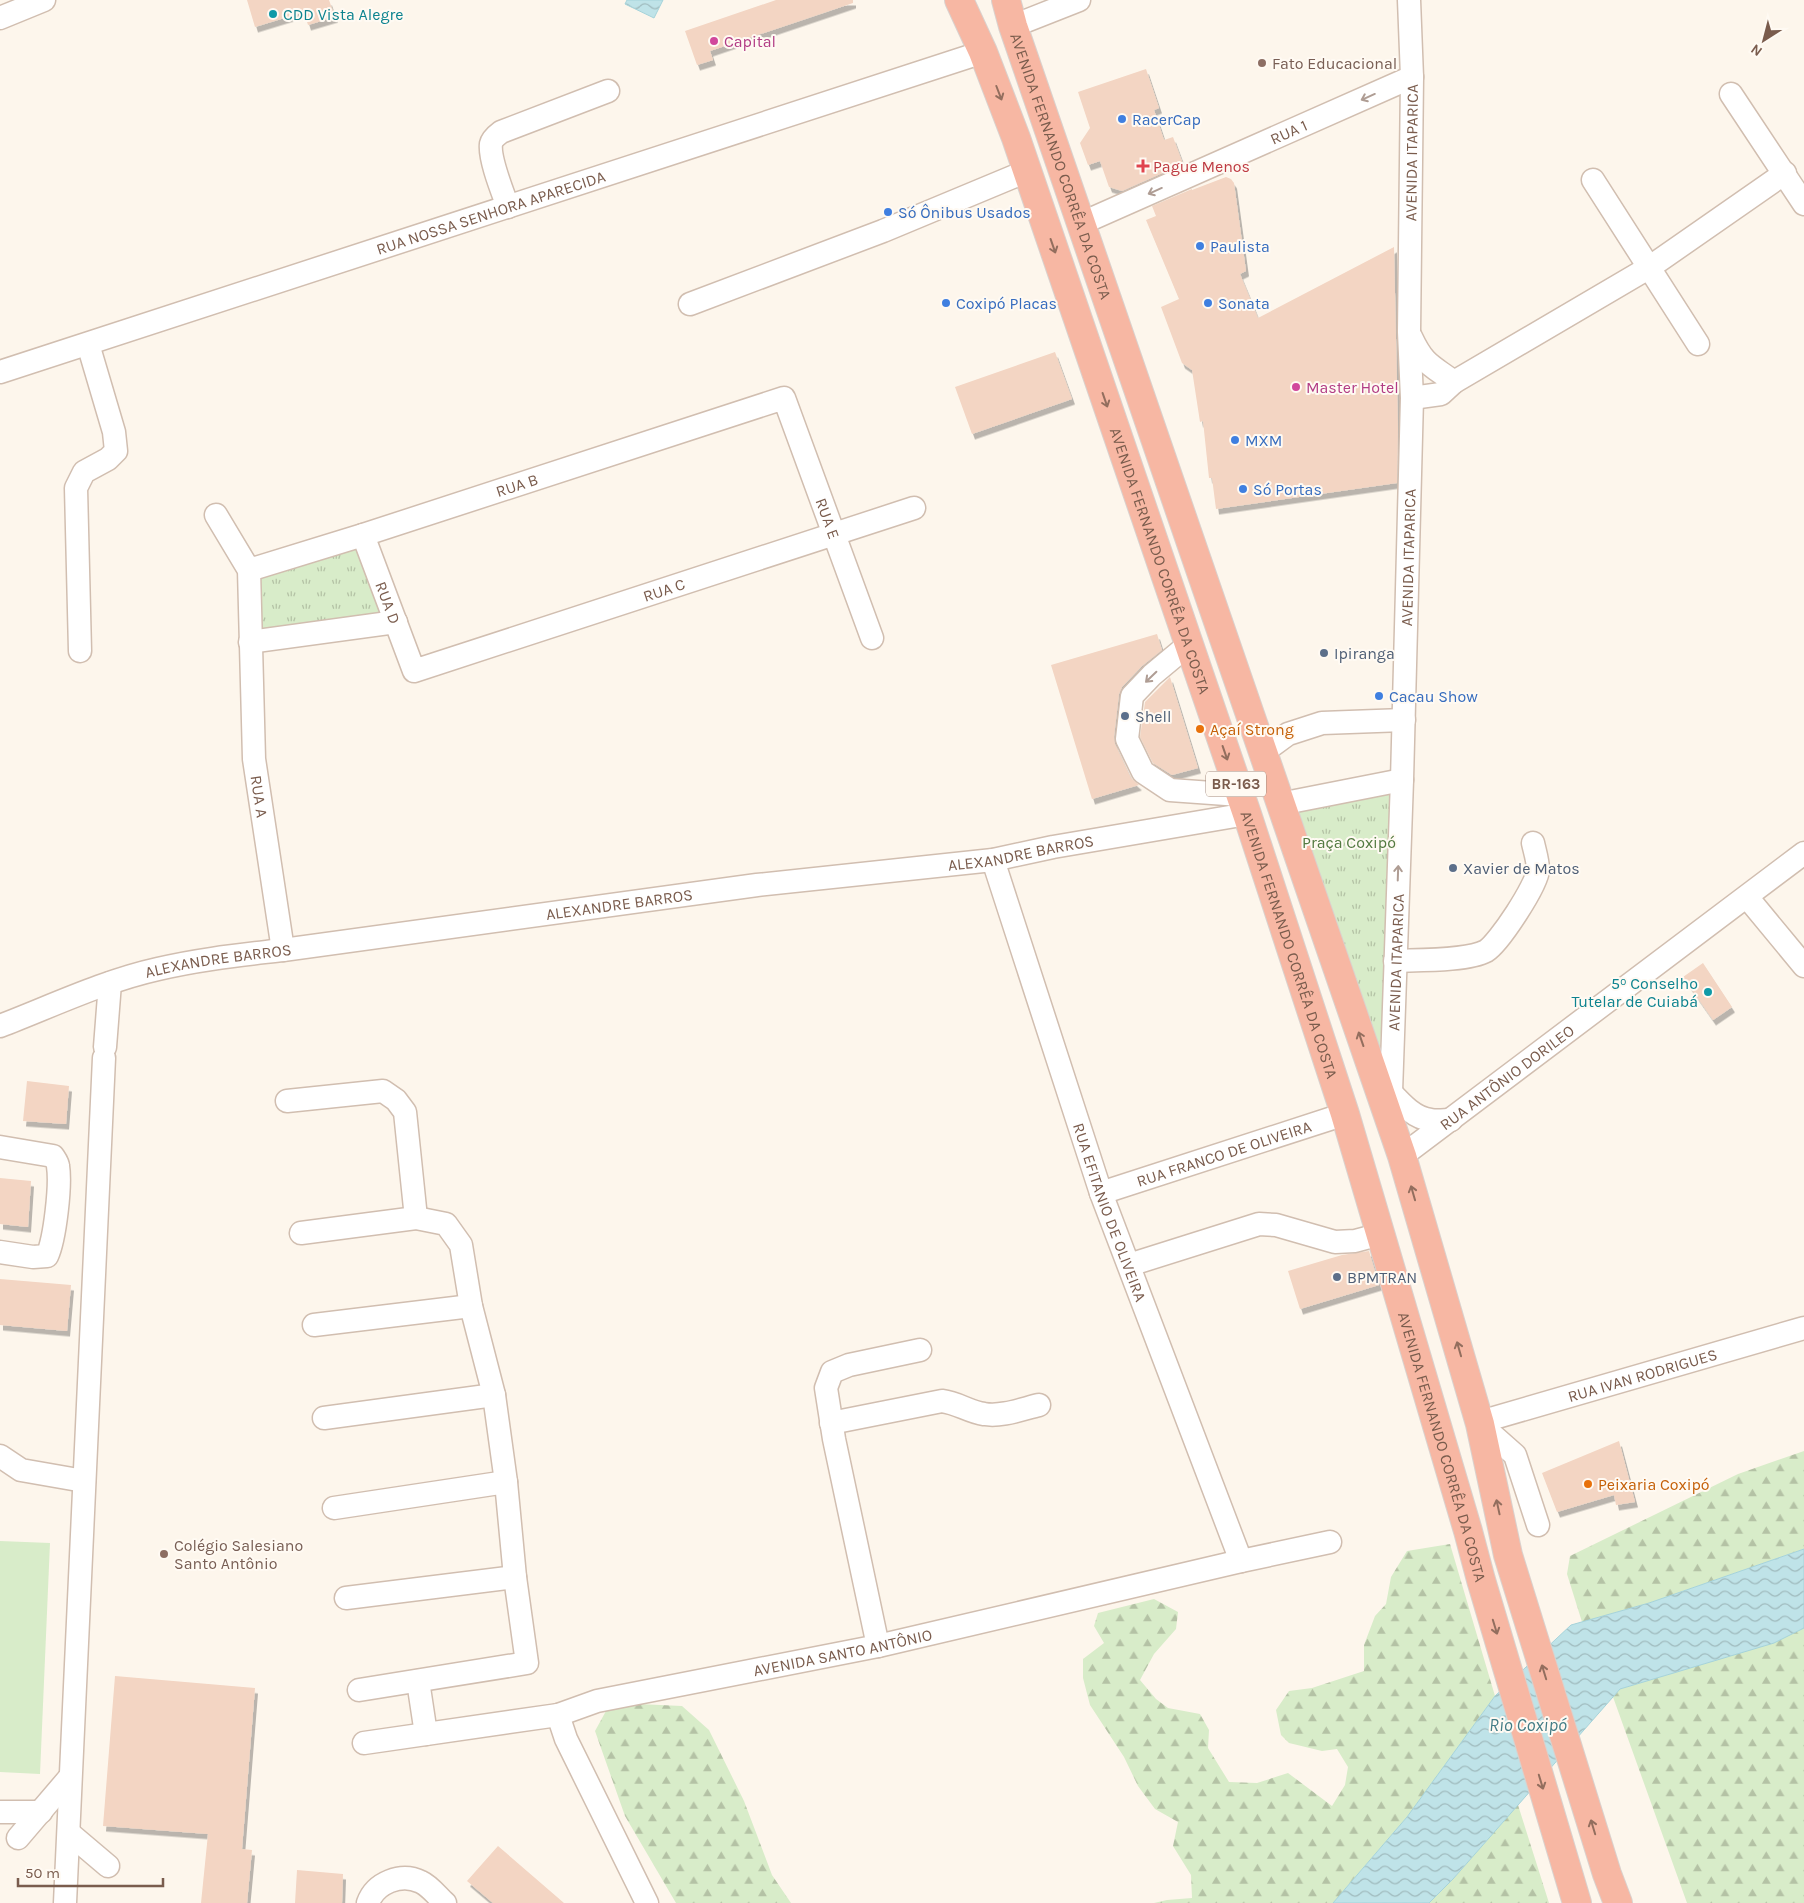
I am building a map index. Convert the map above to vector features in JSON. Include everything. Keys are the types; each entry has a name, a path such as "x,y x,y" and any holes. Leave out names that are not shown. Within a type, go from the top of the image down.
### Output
{"highway":[{"name":"AVENIDA FERNANDO CORRÊA DA COSTA","path":"959,0 983,52 1027,170 1346,1114 1574,1895"},
{"name":"AVENIDA FERNANDO CORRÊA DA COSTA","path":"1006,0 1013,26 1080,224 1262,753 1384,1093 1480,1423 1508,1555 1607,1874 1618,1903"}],"street":[{"path":"0,18 44,0"},
{"path":"1013,26 1079,0"},
{"name":"AVENIDA ITAPARICA","path":"1384,1093 1395,961 1404,720 1412,398 1409,332 1412,77 1409,0"},
{"name":"RUA NOSSA SENHORA APARECIDA","path":"0,372 983,52"},
{"name":"RUA 1","path":"1080,224 1412,77"},
{"path":"508,207 498,180 491,146 493,139 501,132 608,91"},
{"path":"1731,94 1804,204"},
{"path":"690,304 883,231 1027,170"},
{"path":"1412,398 1441,394 1456,381 1650,267 1784,173"},
{"path":"1594,180 1698,344"},
{"path":"1409,332 1418,352 1429,366 1456,381"},
{"path":"80,651 76,488 84,472 108,459 116,451 114,432 88,344"},
{"name":"RUA E","path":"784,398 872,638"},
{"name":"RUA B","path":"249,570 363,535 784,398"},
{"name":"RUA C","path":"414,671 914,508"},
{"path":"216,515 249,570"},
{"name":"RUA D","path":"363,535 414,671"},
{"name":"RUA A","path":"249,570 254,759 283,950"},
{"path":"250,642 396,622"},
{"path":"1188,645 1152,675 1132,696 1127,739 1143,772 1170,790 1243,805"},
{"path":"1262,753 1288,734 1322,723 1404,720"},
{"path":"1280,804 1402,780"},
{"name":"ALEXANDRE BARROS","path":"0,1026 110,983 157,969 205,959 758,885 993,860 1243,805"},
{"path":"1395,961 1468,956 1487,950 1514,918 1532,886 1538,871 1533,843"},
{"name":"RUA ANTÔNIO DORILEO","path":"1402,1156 1804,853"},
{"name":"RUA EFITANIO DE OLIVEIRA","path":"993,860 1101,1192 1241,1561"},
{"path":"1747,897 1804,966"},
{"path":"65,1903 104,1052 110,983"},
{"path":"287,1101 383,1091 396,1100 405,1112 416,1218"},
{"path":"1384,1093 1419,1116 1431,1120 1451,1120"},
{"name":"RUA FRANCO DE OLIVEIRA","path":"1101,1192 1346,1114"},
{"path":"0,1147 53,1156 58,1165 58,1186 52,1246 47,1256 34,1257 0,1252"},
{"path":"302,1233 416,1218 446,1224 461,1245 471,1306 494,1394 506,1482 515,1577 527,1663 358,1690"},
{"path":"1130,1265 1259,1224 1276,1225 1334,1242 1354,1241 1381,1234"},
{"path":"314,1325 471,1306"},
{"name":"RUA IVAN RODRIGUES","path":"1480,1423 1804,1328"},
{"path":"878,1646 831,1423 826,1388 832,1372 850,1365 920,1350"},
{"path":"324,1418 494,1394"},
{"path":"831,1423 942,1401 953,1402 969,1410 985,1414 1000,1414 1039,1405"},
{"path":"1480,1423 1515,1455 1538,1524"},
{"path":"0,1456 21,1470 84,1481"},
{"path":"334,1508 506,1482"},
{"name":"AVENIDA SANTO ANTÔNIO","path":"364,1743 558,1715 597,1702 878,1646 1330,1542"},
{"path":"346,1598 515,1577"},
{"path":"418,1681 426,1734"},
{"path":"558,1715 566,1739 647,1903"},
{"path":"18,1838 70,1777"},
{"path":"0,1812 41,1812"},
{"path":"69,1833 108,1866"},
{"path":"368,1903 372,1894 379,1886 400,1878 421,1882 445,1903"}],"green space":[{"path":"359,545 389,619 256,638 254,573"},
{"name":"Praça Coxipó","path":"1391,789 1396,795 1380,1048 1295,812"},
{"path":"1804,1451 1804,1549 1649,1603 1582,1622 1567,1574 1570,1556 1738,1474"},
{"path":"0,1541 50,1543 40,1774 0,1772"},
{"path":"1450,1544 1495,1696 1407,1817 1333,1903 1154,1903 1192,1898 1191,1875 1173,1846 1178,1822 1155,1809 1138,1786 1124,1757 1090,1705 1083,1678 1083,1659 1104,1643 1094,1626 1098,1613 1154,1599 1178,1612 1176,1629 1154,1654 1140,1680 1156,1699 1168,1708 1200,1714 1209,1730 1208,1748 1229,1782 1257,1783 1288,1773 1332,1806 1345,1785 1348,1767 1337,1749 1322,1751 1289,1743 1281,1735 1276,1710 1289,1691 1312,1688 1364,1671 1364,1645 1375,1616 1386,1604 1391,1577 1407,1551"},
{"path":"1804,1628 1804,1903 1687,1903 1613,1697 1620,1689 1773,1643"},
{"path":"638,1704 682,1706 709,1730 744,1801 772,1875 791,1903 676,1903 625,1816 595,1731 606,1711"},
{"path":"1518,1805 1549,1903 1429,1903 1453,1879"}],"water":[{"path":"627,0 663,0 654,18 625,4"},
{"name":"Rio Coxipó","path":"1804,1549 1804,1628 1774,1643 1620,1689 1453,1879 1429,1903 1333,1903 1407,1817 1495,1696 1571,1625 1649,1603"}],"building":[{"name":"CDD Vista Alegre","path":"247,0 329,0 335,17 308,25 304,12 255,27"},
{"name":"Capital","path":"776,0 853,0 853,3 710,51 713,60 697,65 685,31"},
{"name":"RacerCap","path":"1146,69 1159,108 1154,110 1164,140 1173,137 1183,164 1122,191 1109,187 1100,161 1088,165 1080,143 1090,128 1078,92"},
{"name":"Master Hotel","path":"1226,177 1234,183 1246,271 1240,274 1258,318 1394,247 1398,429 1397,483 1216,509 1212,478 1209,478 1203,421 1200,422 1192,370 1182,363 1161,307 1179,299 1146,220 1156,216 1152,206"},
{"path":"1055,352 1072,399 972,434 955,387"},
{"path":"1157,634 1162,650 1142,666 1122,687 1119,694 1114,737 1115,744 1131,778 1139,785 1092,799 1051,665"},
{"path":"1170,677 1198,768 1172,775 1153,763 1140,737 1145,702"},
{"name":"5⁰ Conselho Tutelar de Cuiabá","path":"1703,963 1732,1007 1713,1020 1683,977"},
{"path":"27,1081 69,1086 66,1124 23,1121"},
{"path":"0,1178 31,1181 28,1227 0,1224"},
{"name":"BPMTRAN","path":"1369,1251 1379,1285 1300,1309 1288,1271 1342,1255"},
{"path":"0,1279 71,1285 67,1331 0,1325"},
{"name":"Peixaria Coxipó","path":"1619,1441 1635,1502 1616,1505 1614,1495 1557,1512 1542,1473"},
{"path":"115,1676 255,1688 242,1849 252,1850 247,1903 201,1903 208,1834 103,1826"},
{"path":"498,1846 564,1903 493,1903 467,1881"},
{"path":"297,1870 343,1874 342,1903 295,1903"}],"place":[{"name":"CDD Vista Alegre","path":"273,14"},
{"name":"Capital","path":"714,41"},
{"name":"Fato Educacional","path":"1262,63"},
{"name":"RacerCap","path":"1122,119"},
{"name":"Pague Menos","path":"1143,166"},
{"name":"Só Ônibus Usados","path":"888,212"},
{"name":"Paulista","path":"1200,246"},
{"name":"Coxipó Placas","path":"946,303"},
{"name":"Sonata","path":"1208,303"},
{"name":"Master Hotel","path":"1296,387"},
{"name":"MXM","path":"1235,440"},
{"name":"Só Portas","path":"1243,489"},
{"name":"Ipiranga","path":"1324,653"},
{"name":"Cacau Show","path":"1379,696"},
{"name":"Shell","path":"1125,716"},
{"name":"Açaí Strong","path":"1200,729"},
{"name":"Xavier de Matos","path":"1453,868"},
{"name":"5⁰ Conselho Tutelar de Cuiabá","path":"1708,992"},
{"name":"BPMTRAN","path":"1337,1277"},
{"name":"Peixaria Coxipó","path":"1588,1484"},
{"name":"Colégio Salesiano Santo Antônio","path":"164,1554"}]}
